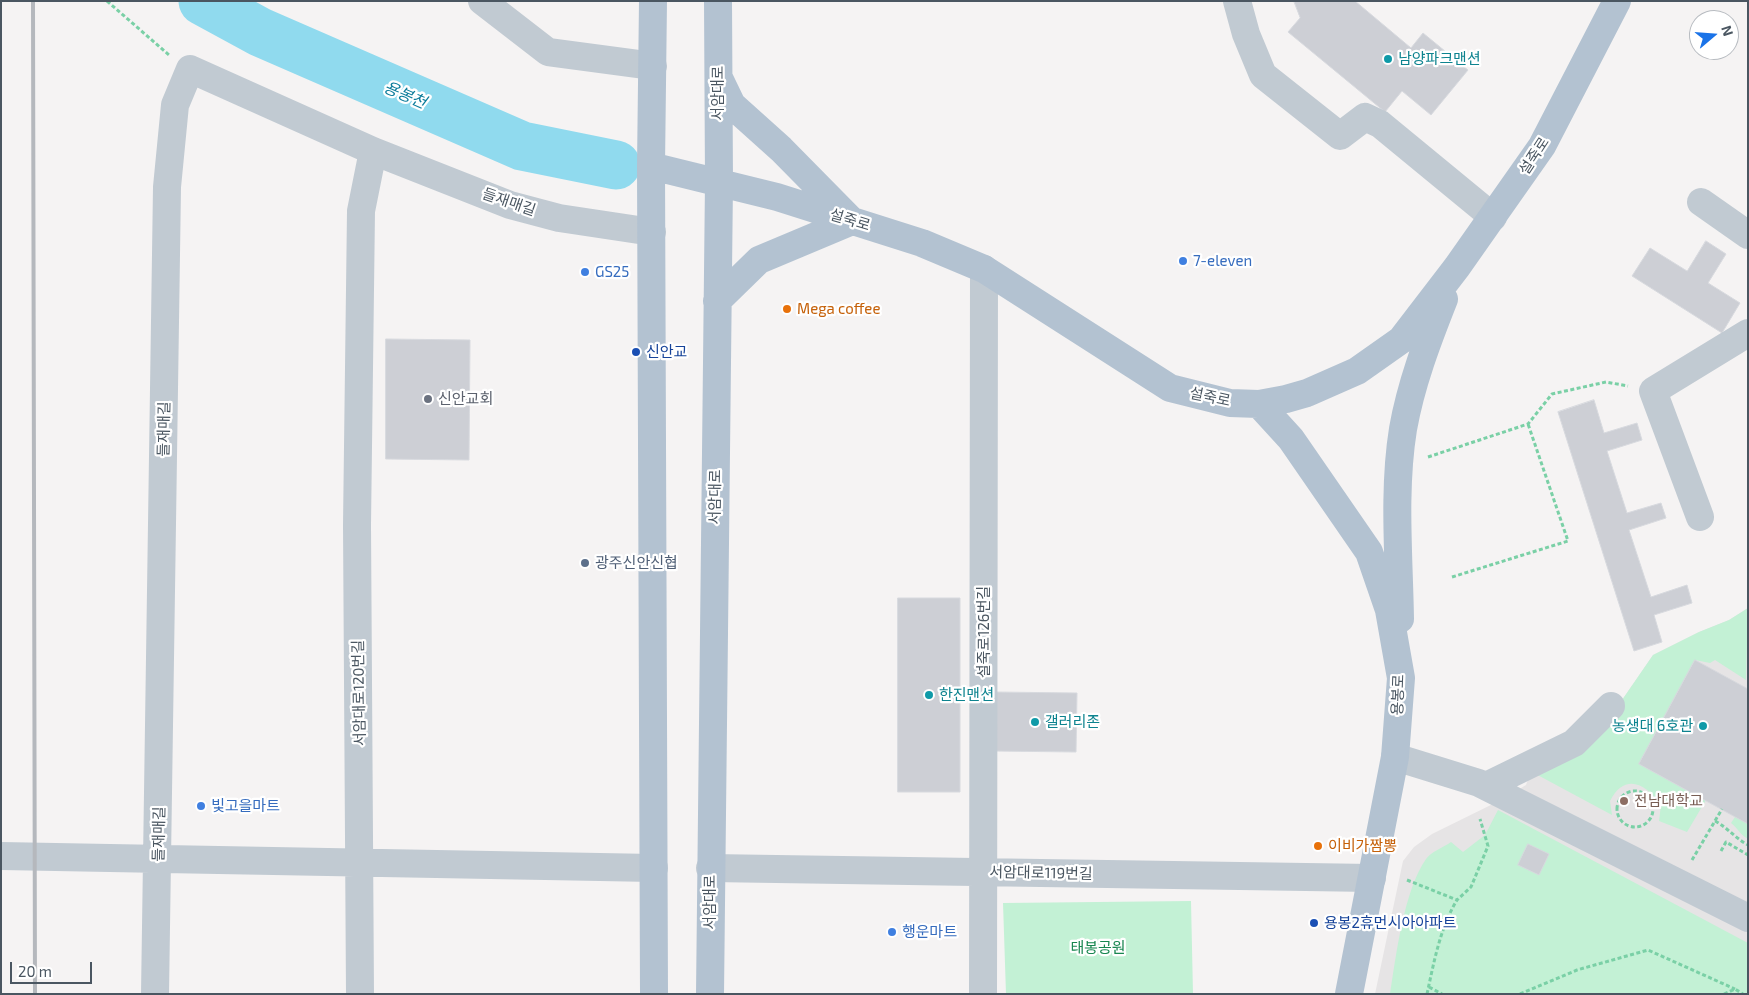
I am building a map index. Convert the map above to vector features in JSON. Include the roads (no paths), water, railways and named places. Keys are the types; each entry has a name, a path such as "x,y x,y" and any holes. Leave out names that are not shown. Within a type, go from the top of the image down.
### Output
{"main road":[{"path":"653,1 651,166 654,994"},
{"name":"서암대로","path":"710,994 719,182 718,1"},
{"name":"설죽로","path":"651,166 719,182 922,243 984,269 1170,388 1230,403 1259,404 1307,393 1356,371 1383,355 1401,340 1457,267 1542,146 1617,1"},
{"path":"717,301 759,260 852,221 781,149 732,105 718,77"},
{"path":"1401,678 1398,498 1403,430 1418,366 1457,267"},
{"name":"용봉로","path":"1259,404 1291,439 1369,552 1388,610 1401,678 1394,757 1349,994"}],"street":[{"path":"482,1 548,52 653,66"},
{"path":"1237,1 1246,34 1263,75 1340,136 1365,117 1380,124 1493,216"},
{"name":"들재매길","path":"155,994 159,860 167,187 175,105 190,69 373,151 510,205 559,218 652,224"},
{"name":"서암대로120번길","path":"360,994 357,525 361,211 373,151"},
{"path":"1701,202 1748,235"},
{"name":"설죽로126번길","path":"984,269 984,994"},
{"path":"1700,517 1653,391 1748,333"},
{"path":"1486,786 1574,743 1611,706"},
{"path":"1394,757 1466,778 1486,786 1748,918"},
{"path":"1,856 159,860 360,861 654,868"},
{"name":"서암대로119번길","path":"710,868 1372,878"}],"waterway":[{"name":"용봉천","path":"203,1 260,32 522,146 616,165"}],"railway":[{"path":"33,1 35,994"}],"place":[{"name":"남양파크맨션","path":"1388,59"},
{"name":"7-eleven","path":"1183,261"},
{"name":"GS25","path":"585,272"},
{"name":"Mega coffee","path":"787,309"},
{"name":"신안교","path":"636,352"},
{"name":"신안교회","path":"428,399"},
{"name":"광주신안신협","path":"585,563"},
{"name":"한진맨션","path":"929,695"},
{"name":"갤러리존","path":"1035,722"},
{"name":"농생대 6호관","path":"1703,726"},
{"name":"전남대학교","path":"1624,801"},
{"name":"빛고을마트","path":"201,806"},
{"name":"이비가짬뽕","path":"1318,846"},
{"name":"용봉2휴먼시아아파트","path":"1314,923"},
{"name":"행운마트","path":"892,932"}],"park label":[{"name":"태봉공원","path":"1098,948"}]}
